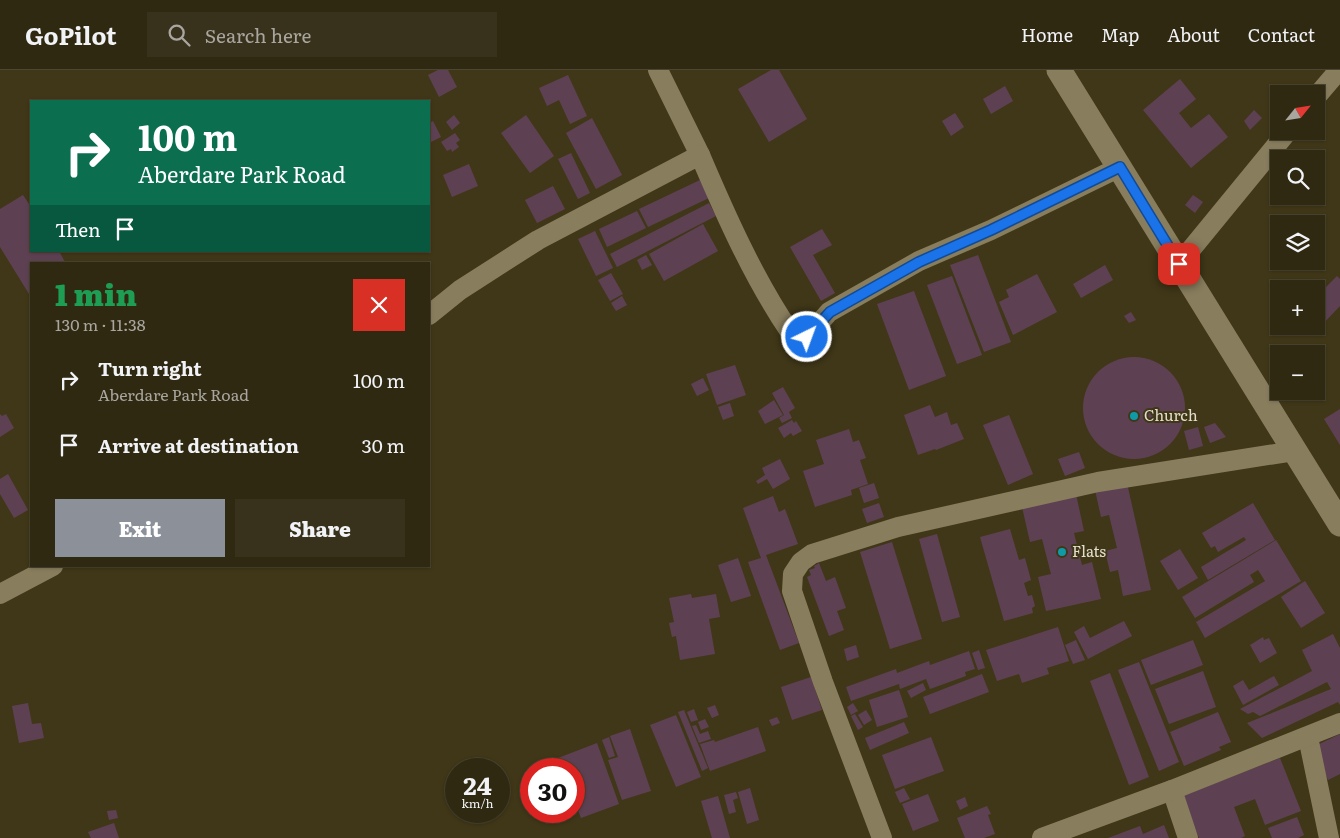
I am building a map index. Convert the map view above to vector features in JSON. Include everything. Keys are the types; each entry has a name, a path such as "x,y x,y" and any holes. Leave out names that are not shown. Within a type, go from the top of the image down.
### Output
{"street":[{"path":"658,70 754,272 790,332 807,337 830,312 919,262 991,230 1120,167"},
{"path":"1059,70 1340,524"},
{"path":"1325,87 1339,70"},
{"path":"1179,264 1281,140"},
{"path":"430,314 460,290 538,240 700,155"},
{"path":"882,838 823,682 792,591 793,574 800,562 812,554 898,527 1098,482 1294,451"},
{"path":"0,594 51,567"},
{"path":"1042,838 1172,790 1340,723"},
{"path":"1308,737 1329,838"},
{"path":"1172,790 1188,838"}],"building":[{"path":"438,70 448,70 457,87 439,97 428,75"},
{"path":"771,70 779,70 807,119 769,142 738,89"},
{"path":"568,75 587,116 570,124 559,100 547,106 539,88"},
{"path":"1180,79 1196,99 1179,113 1191,128 1209,114 1228,137 1191,168 1143,110"},
{"path":"1005,86 1013,101 991,114 983,99"},
{"path":"1254,110 1262,118 1250,130 1244,121"},
{"path":"955,113 964,127 951,136 942,121"},
{"path":"454,115 460,123 452,130 446,122"},
{"path":"526,115 554,156 530,173 501,133"},
{"path":"592,118 622,175 596,189 566,133"},
{"path":"433,121 441,137 430,142 430,122"},
{"path":"455,133 460,140 456,143 459,147 452,152 451,149 447,151 441,142"},
{"path":"571,153 590,193 578,199 558,159"},
{"path":"469,164 478,186 452,197 443,175"},
{"path":"700,180 709,198 648,227 639,209"},
{"path":"553,186 565,209 537,223 525,200"},
{"path":"23,195 30,206 30,252 60,252 65,262 30,262 29,294 0,247 0,209"},
{"path":"1193,195 1203,202 1195,213 1185,205"},
{"path":"709,203 716,216 617,267 610,254"},
{"path":"637,211 646,228 607,247 599,229"},
{"path":"703,224 718,251 664,281 649,254"},
{"path":"822,229 832,245 813,255 835,293 821,301 790,247"},
{"path":"595,231 613,268 596,276 578,239"},
{"path":"646,255 652,265 642,270 637,260"},
{"path":"978,255 1011,342 984,352 950,265"},
{"path":"1105,265 1113,280 1081,298 1073,284"},
{"path":"611,273 623,294 610,301 598,280"},
{"path":"1037,274 1057,312 1013,335 999,302 1009,297 1006,290"},
{"path":"952,276 982,355 957,364 927,285"},
{"path":"1337,276 1340,279 1340,306 1325,322 1325,288"},
{"path":"914,291 946,376 909,390 877,304"},
{"path":"622,296 627,305 616,311 611,303"},
{"path":"1131,312 1136,320 1129,323 1124,316"},
{"name":"Church","path":"1134,357 1153,361 1170,372 1181,389 1185,408 1181,427 1170,444 1153,455 1134,459 1115,455 1098,444 1087,427 1083,408 1087,389 1098,372 1115,361"},
{"path":"735,365 746,395 717,405 706,374"},
{"path":"703,378 709,390 697,396 691,384"},
{"path":"783,387 795,408 789,412 792,418 782,423 779,418 784,415 772,393"},
{"path":"774,400 783,415 765,424 758,411"},
{"path":"730,403 734,416 723,420 718,407"},
{"path":"930,405 935,417 947,412 951,425 957,423 964,439 918,455 904,415"},
{"path":"1340,409 1340,445 1324,419"},
{"path":"0,414 2,416 6,414 14,428 0,437"},
{"path":"1009,415 1033,474 1008,485 983,425"},
{"path":"792,420 794,423 796,421 802,431 793,436 791,433 784,438 778,428"},
{"path":"1215,423 1226,437 1210,443 1204,427"},
{"path":"1198,427 1203,446 1189,450 1184,431"},
{"path":"849,429 853,442 859,440 866,458 860,460 868,484 851,490 852,495 815,507 803,471 824,464 816,440"},
{"path":"1079,452 1085,468 1065,476 1058,459"},
{"path":"780,459 790,479 773,489 767,479 758,484 756,481 765,475 762,468"},
{"path":"8,474 28,510 14,518 0,494 0,479"},
{"path":"874,483 879,498 864,503 859,488"},
{"path":"1127,483 1151,590 1123,596 1118,570 1110,572 1105,551 1117,548 1109,515 1101,517 1095,490"},
{"name":"Flats","path":"1076,494 1084,531 1074,533 1082,565 1092,562 1101,599 1046,611 1038,577 1051,574 1042,539 1030,542 1022,507"},
{"path":"773,496 779,512 785,509 798,544 766,555 799,643 780,650 748,562 761,558 743,508"},
{"path":"879,503 884,517 867,523 862,509"},
{"path":"1253,503 1275,540 1208,580 1201,567 1246,540 1244,537 1218,552 1215,546 1211,548 1202,533"},
{"path":"1010,529 1019,560 1025,558 1031,580 1024,583 1028,596 1032,595 1035,606 1032,608 1033,613 1004,621 980,537"},
{"path":"937,534 960,617 942,622 919,539"},
{"path":"1276,540 1301,581 1205,638 1196,622 1265,581 1258,570 1250,575 1254,582 1195,618 1182,597"},
{"path":"892,542 922,639 890,649 860,552"},
{"path":"1180,549 1198,578 1178,590 1160,561"},
{"path":"738,558 751,596 731,602 718,565"},
{"path":"819,563 826,581 835,577 846,608 837,611 844,630 829,636 807,577 811,575 809,570 815,568 814,566"},
{"path":"1305,581 1325,613 1301,628 1281,597"},
{"path":"691,594 692,598 716,594 720,617 709,619 715,654 680,660 676,636 672,637 669,623 674,622 669,598"},
{"path":"1124,621 1132,636 1088,659 1074,632 1084,626 1090,638"},
{"path":"1058,627 1069,661 1047,668 1049,674 1022,683 1019,674 997,681 986,650"},
{"path":"1333,634 1340,648 1340,705 1338,702 1262,738 1247,723 1331,689 1327,682 1260,716 1253,712 1248,714 1240,709 1312,671 1302,650"},
{"path":"1263,637 1264,640 1269,638 1277,653 1260,663 1250,645"},
{"path":"1076,640 1085,660 1073,664 1065,645"},
{"path":"1193,640 1203,665 1151,685 1141,660"},
{"path":"856,645 859,657 847,661 844,649"},
{"path":"979,650 985,668 978,670 972,653"},
{"path":"969,651 975,669 965,672 966,676 930,689 926,679 900,689 899,684 851,701 846,687 896,669 897,673 929,661 930,665"},
{"path":"1139,662 1179,762 1159,771 1118,670"},
{"path":"1203,671 1216,707 1169,724 1155,689"},
{"path":"1110,673 1149,777 1129,785 1090,681"},
{"path":"982,674 989,692 930,714 923,697"},
{"path":"1274,676 1279,685 1243,705 1233,686 1243,680 1249,690"},
{"path":"811,677 822,710 792,720 781,687"},
{"path":"923,683 926,690 911,698 907,691"},
{"path":"899,690 908,717 877,727 869,700"},
{"path":"28,703 32,724 41,723 44,738 19,743 12,706"},
{"path":"853,703 858,711 851,715 847,707"},
{"path":"715,705 719,715 712,718 707,708"},
{"path":"694,709 698,720 691,722 687,712"},
{"path":"684,710 708,768 702,771 678,712"},
{"path":"866,710 872,720 864,725 858,715"},
{"path":"1218,712 1231,742 1219,747 1221,750 1184,766 1170,732"},
{"path":"855,714 863,727 858,730 851,716"},
{"path":"676,715 701,777 676,787 650,725"},
{"path":"777,717 780,723 772,726 769,720"},
{"path":"705,719 709,727 701,730 698,722"},
{"path":"904,722 909,733 870,750 865,738"},
{"path":"696,725 700,734 708,731 711,739 699,743 692,726"},
{"path":"758,727 766,751 710,771 700,744 714,740 715,742"},
{"path":"630,729 651,791 622,800 608,760 618,757 610,736"},
{"path":"1340,734 1340,774 1328,780 1313,747"},
{"path":"609,737 615,756 609,758 602,740"},
{"path":"931,737 944,771 895,789 882,755"},
{"path":"597,743 619,804 585,817 585,758 558,758"},
{"path":"1280,758 1301,811 1265,825 1255,799 1234,807 1245,836 1241,838 1199,838 1182,796"},
{"path":"750,788 759,820 747,824 738,792"},
{"path":"904,788 910,799 900,803 895,792"},
{"path":"736,792 738,798 733,800 736,812 729,814 724,795"},
{"path":"928,794 939,821 913,831 902,804"},
{"path":"718,796 730,838 712,838 701,801"},
{"path":"965,797 968,806 960,810 956,801"},
{"path":"987,806 991,814 988,815 995,834 984,838 965,838 957,818"},
{"path":"116,810 118,818 109,820 107,811"},
{"path":"1297,817 1304,835 1298,838 1272,838 1268,828"},
{"path":"114,823 119,838 91,838 88,832"},
{"path":"1164,825 1169,838 1108,838 1140,826 1143,834"}],"place":[{"name":"Church","path":"1134,416"},
{"name":"Flats","path":"1062,552"}],"route":[{"path":"807,337 830,312 919,262 991,230 1120,167 1179,264"}]}
